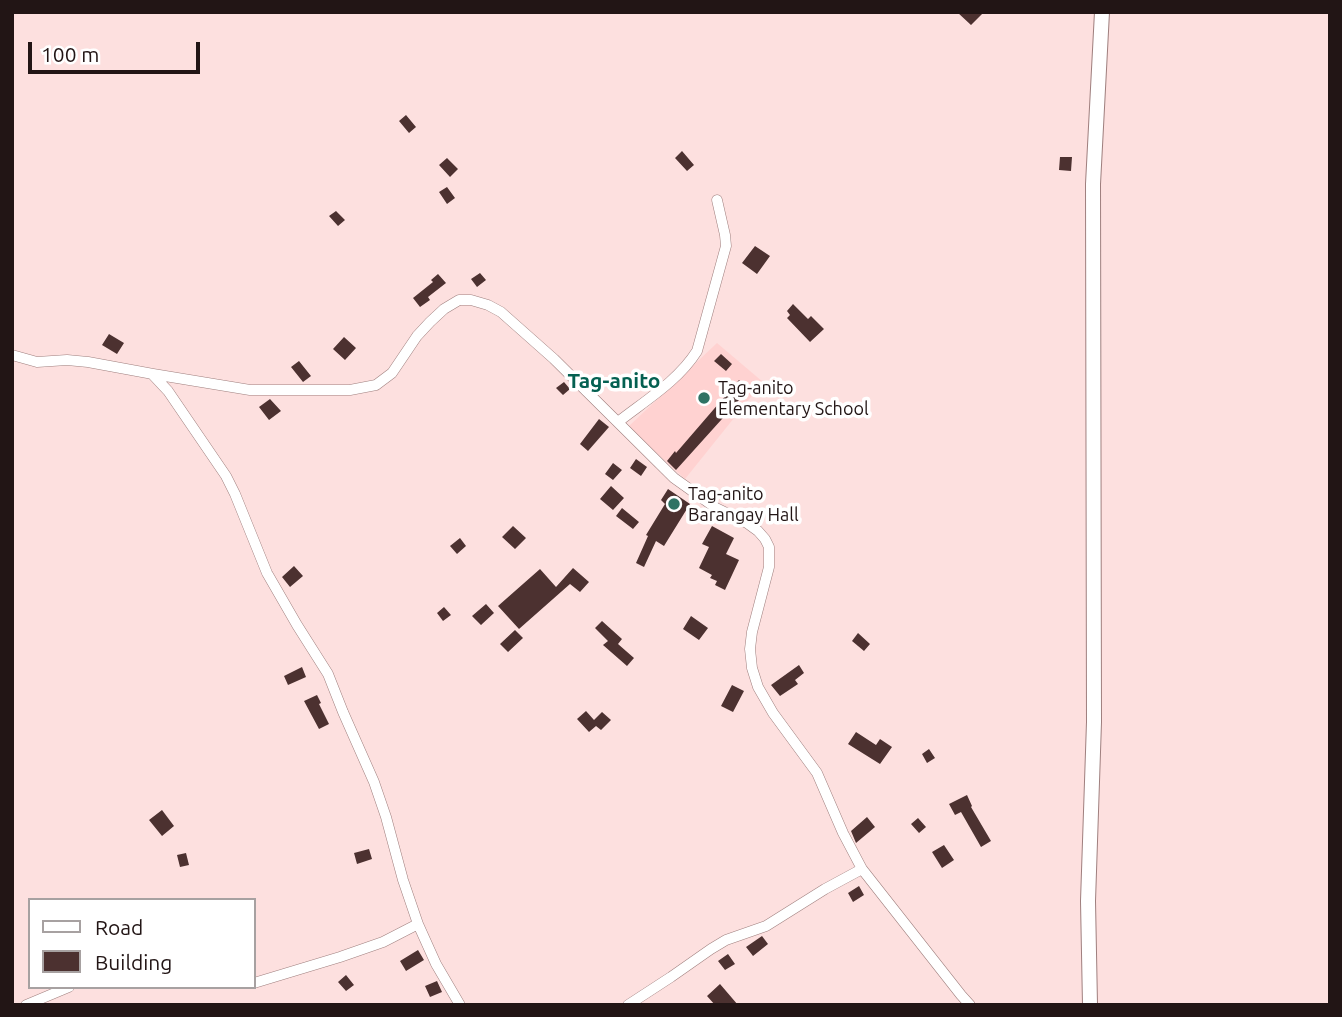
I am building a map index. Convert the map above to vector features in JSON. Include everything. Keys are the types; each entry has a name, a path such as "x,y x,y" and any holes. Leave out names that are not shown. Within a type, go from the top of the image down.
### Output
{"street":[{"path":"1090,1005 1088,901 1094,722 1093,184 1102,12"},
{"path":"618,422 678,375 697,351 726,246 717,200"},
{"path":"12,355 37,362 88,362 250,390 350,390 376,385 392,373 417,336 444,309 459,300 488,304 511,320 674,478 716,508 758,531 769,547 769,567 750,649 758,687 773,713 817,774 862,869 970,1005"},
{"path":"153,374 168,391 226,476 267,573 328,674 374,782 418,924 441,973 460,1005"},
{"path":"628,1005 726,940 766,926 862,869"},
{"path":"256,982 383,942 418,924"},
{"path":"26,1005 64,989"}],"shaded area":[{"name":"Tag-anito Elementary School","path":"717,343 763,382 685,479 628,427"}],"building":[{"path":"957,12 984,12 971,25"},
{"path":"406,115 416,127 409,133 399,121"},
{"path":"682,151 694,165 687,171 675,158"},
{"path":"1060,157 1072,157 1071,171 1059,170"},
{"path":"447,158 458,169 450,177 439,165"},
{"path":"447,187 455,198 447,204 439,192"},
{"path":"336,211 345,220 338,226 329,216"},
{"path":"755,246 770,256 757,274 742,263"},
{"path":"480,273 486,280 477,287 471,279"},
{"path":"438,274 446,283 420,307 413,298 433,282 431,280"},
{"path":"793,304 808,319 811,316 824,329 810,342 787,318 790,315 787,311"},
{"path":"109,334 124,343 117,354 102,345"},
{"path":"344,337 356,348 345,360 333,349"},
{"path":"721,354 732,364 726,371 714,361"},
{"path":"299,361 311,376 303,382 291,367"},
{"path":"739,380 749,389 676,470 667,461"},
{"path":"564,382 570,389 563,395 556,388"},
{"path":"270,399 281,411 269,420 259,407"},
{"path":"599,419 609,427 588,451 580,444"},
{"path":"636,459 647,467 641,476 630,468"},
{"path":"613,463 622,470 613,480 605,474"},
{"path":"611,486 624,498 613,510 600,499"},
{"path":"668,489 690,504 664,546 656,541 644,567 636,563 648,536 646,535 665,504 661,500"},
{"path":"622,508 639,522 633,529 616,516"},
{"path":"513,526 526,538 515,549 502,537"},
{"path":"712,526 734,538 726,554 739,560 725,590 715,585 717,581 710,578 712,575 699,568 709,547 702,544"},
{"path":"460,538 466,546 457,554 450,546"},
{"path":"294,566 303,576 290,587 282,577"},
{"path":"573,568 589,582 580,592 570,584 519,629 498,606 540,569 556,587"},
{"path":"486,604 494,613 481,625 472,616"},
{"path":"444,607 451,615 443,621 437,613"},
{"path":"691,616 708,628 699,640 683,629"},
{"path":"602,621 622,639 618,644 634,658 627,666 603,645 608,641 595,628"},
{"path":"515,630 523,638 508,652 500,644"},
{"path":"858,633 870,644 864,651 852,641"},
{"path":"799,665 804,673 795,680 798,684 780,696 771,685"},
{"path":"302,667 306,677 288,685 284,676"},
{"path":"732,685 744,691 733,712 721,706"},
{"path":"317,695 329,724 319,729 304,701"},
{"path":"586,711 594,720 602,712 611,720 601,730 596,726 589,732 577,719"},
{"path":"856,732 876,745 880,739 892,747 880,764 848,744"},
{"path":"929,749 935,758 927,763 922,754"},
{"path":"967,795 991,841 981,847 961,812 955,815 949,804"},
{"path":"162,810 174,826 162,836 149,820"},
{"path":"867,817 875,827 856,843 851,831"},
{"path":"918,818 926,827 919,833 911,824"},
{"path":"944,845 954,860 942,868 932,852"},
{"path":"369,849 372,859 357,864 354,853"},
{"path":"186,853 189,865 180,867 177,855"},
{"path":"859,886 864,895 853,902 848,893"},
{"path":"762,936 768,944 753,956 746,947"},
{"path":"418,950 424,960 406,971 400,961"},
{"path":"728,954 735,964 725,970 718,961"},
{"path":"346,975 354,985 346,991 338,982"},
{"path":"437,981 442,992 430,997 425,986"},
{"path":"720,984 738,1005 715,1005 707,996"}],"place":[{"name":"Tag-anito Elementary School","path":"704,398"},
{"name":"Tag-anito Barangay Hall","path":"674,504"}],"district":[{"name":"Tag-anito","path":"614,381"}]}
